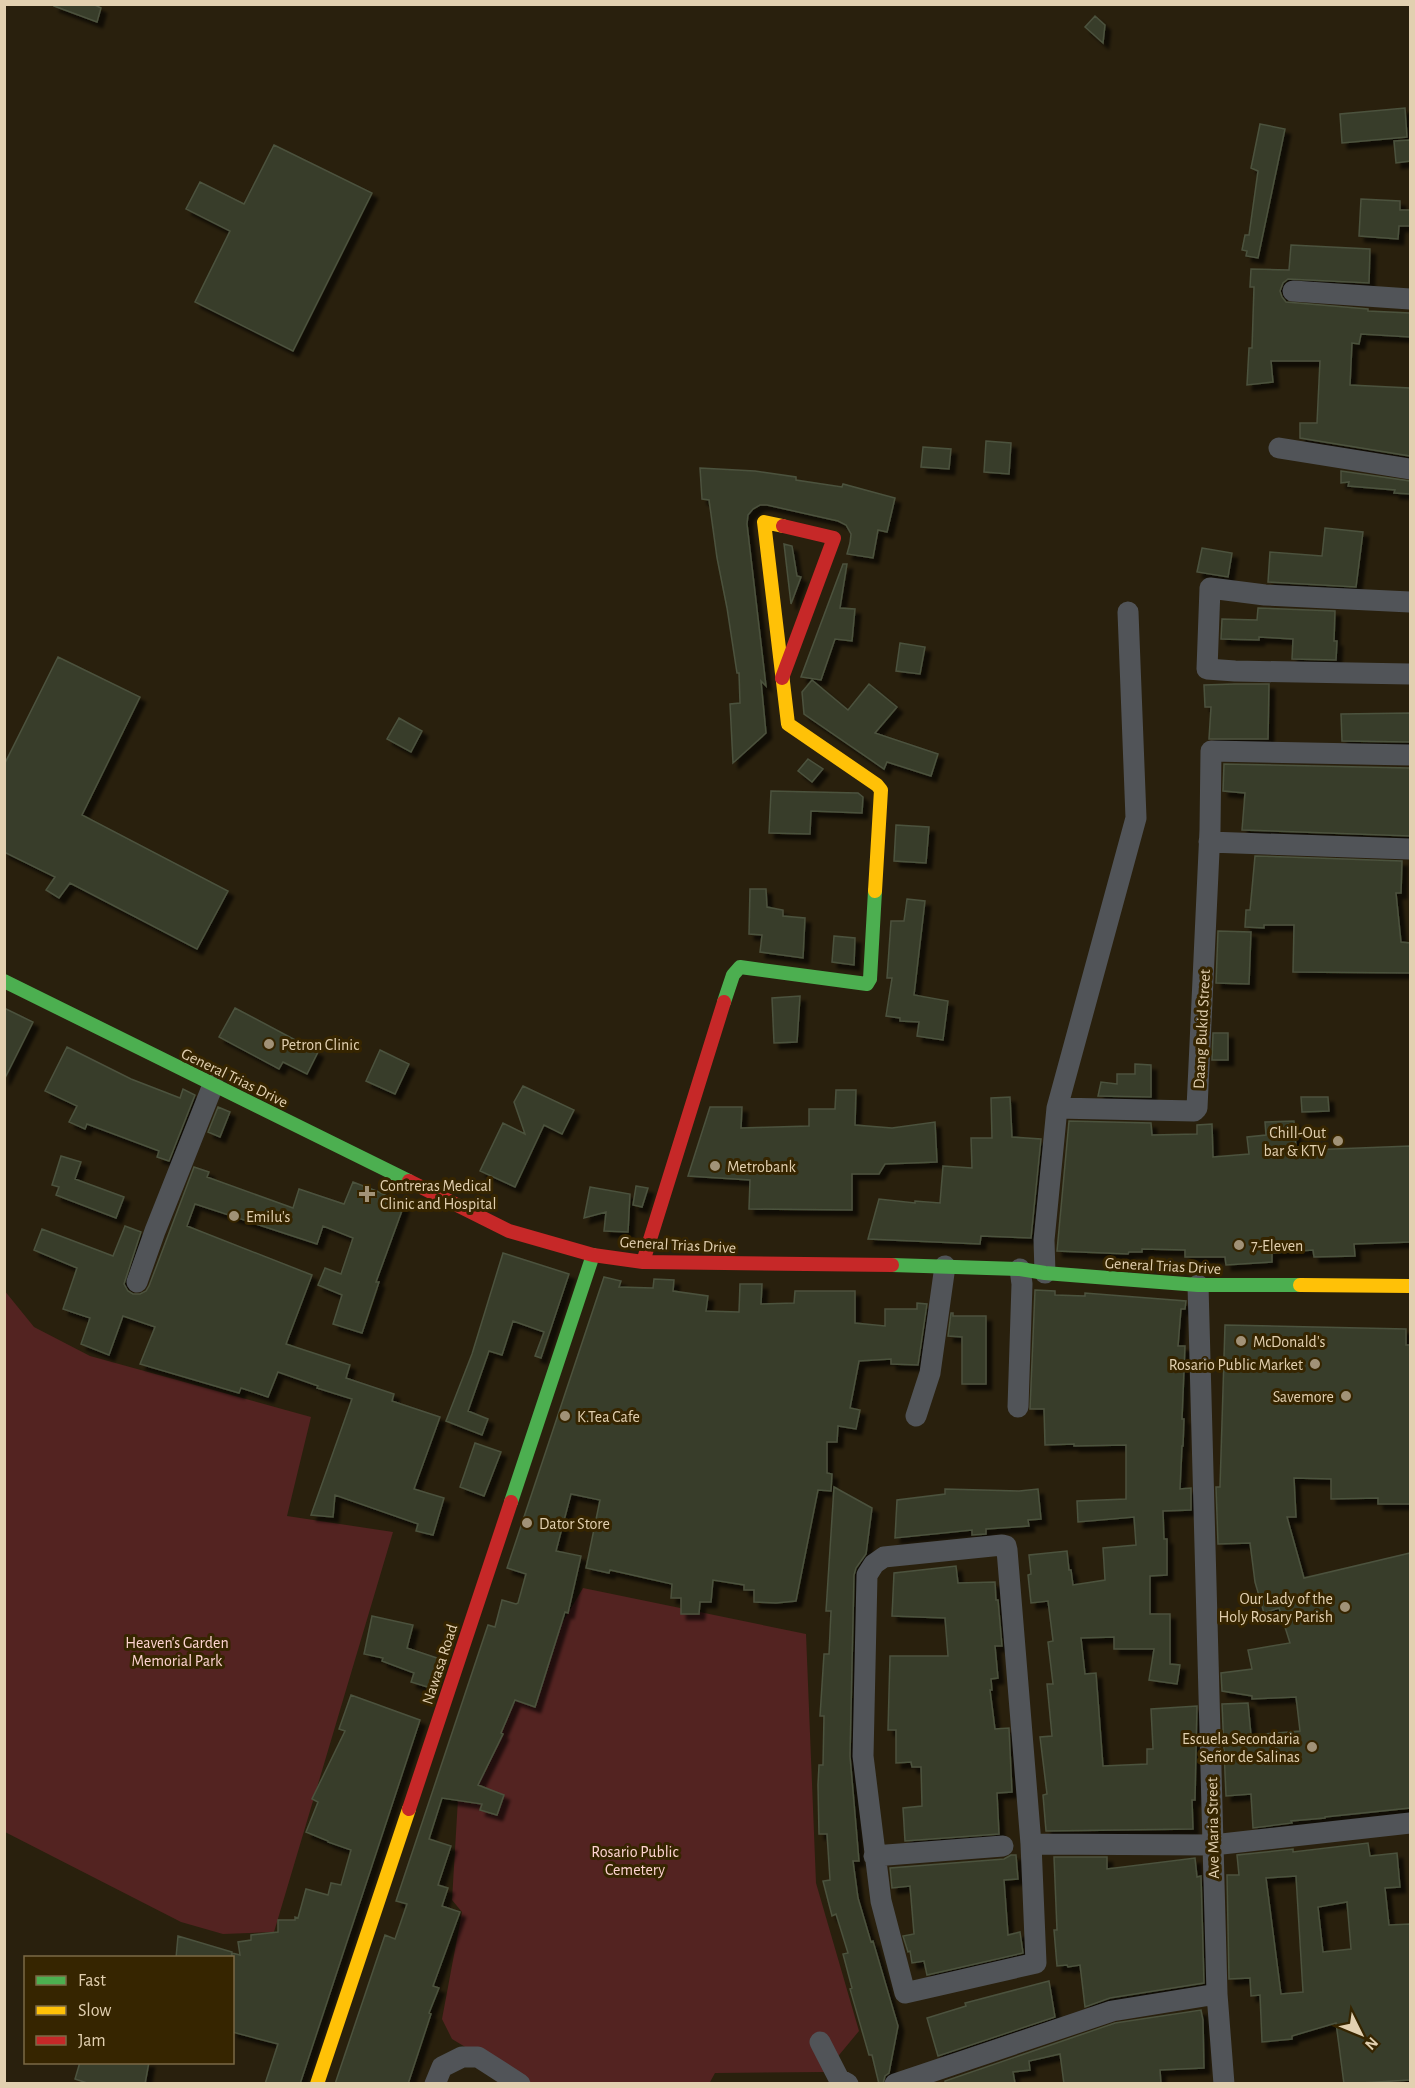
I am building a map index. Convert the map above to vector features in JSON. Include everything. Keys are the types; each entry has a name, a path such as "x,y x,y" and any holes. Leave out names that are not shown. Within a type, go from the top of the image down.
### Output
{"street":[{"path":"1293,291 1410,299"},
{"path":"1279,448 1410,469"},
{"path":"643,1262 736,969 740,967 867,984 869,982 881,790 788,724 782,678 765,522 834,538 782,678"},
{"path":"1410,602 1265,595 1210,588 1207,669 1410,674"},
{"path":"1045,1274 1044,1240 1058,1108 1136,818 1128,612"},
{"name":"Daang Bukid Street","path":"1058,1108 1194,1111 1197,1108 1211,751 1410,755"},
{"path":"1209,842 1410,849"},
{"name":"General Trias Drive","path":"4,981 509,1230 593,1255 643,1262 1020,1269 1045,1274 1198,1285 1410,1286"},
{"path":"137,1282 213,1084"},
{"name":"Nawasa Road","path":"317,2084 593,1255"},
{"path":"916,1416 930,1373 945,1266"},
{"path":"1018,1407 1023,1284 1020,1269"},
{"name":"Ave Maria Street","path":"1198,1285 1217,1994 1224,2084"},
{"path":"1006,1546 1031,1844 1036,1963 905,1993 881,1901 874,1856 863,1756 867,1575 874,1564 884,1557 1006,1546"},
{"path":"1031,1844 1213,1845 1410,1823"},
{"path":"874,1856 1003,1846"},
{"path":"895,2084 1112,2011 1217,1994"},
{"path":"820,2042 839,2079 848,2084"},
{"path":"435,2084 442,2067 462,2057 478,2057 520,2084"}],"green space":[{"name":"Heaven's Garden Memorial Park","path":"4,1290 34,1327 90,1356 311,1417 287,1516 393,1532 274,1932 223,1934 181,1922 5,1832"},
{"name":"Rosario Public Cemetery","path":"583,1588 806,1634 816,1883 859,2031 825,2072 715,2073 709,2084 525,2083 452,2039 442,2019 462,1912 452,1900 458,1799"}],"building":[{"path":"55,4 93,4 101,8 97,22 54,6"},
{"path":"1095,16 1105,25 1103,43 1085,27"},
{"path":"1405,108 1407,137 1342,143 1340,114"},
{"path":"1260,124 1285,129 1258,258 1246,256 1247,251 1242,250 1245,235 1249,235 1258,171 1251,168"},
{"path":"1410,140 1410,161 1396,163 1394,141"},
{"path":"274,145 372,193 293,351 195,302 230,231 186,209 200,182 244,204"},
{"path":"1361,199 1400,201 1400,210 1410,210 1410,226 1399,226 1398,239 1359,236"},
{"path":"1291,245 1370,249 1369,283 1288,279 1283,283 1280,291 1286,302 1410,313 1410,337 1361,334 1359,344 1352,343 1350,385 1410,388 1410,456 1300,438 1300,423 1317,423 1320,361 1271,361 1273,382 1247,385 1249,348 1252,348 1254,287 1250,287 1251,269 1289,270"},
{"path":"986,441 1011,443 1009,474 984,472"},
{"path":"923,447 951,449 949,469 921,467"},
{"path":"700,468 755,471 842,487 843,484 895,498 887,532 878,530 873,558 847,554 851,534 846,525 838,521 767,505 760,505 748,515 747,524 766,686 761,681 766,733 733,763 730,704 740,703 739,673 737,673 717,558 709,500 702,499"},
{"path":"1341,471 1410,481 1410,494 1394,493 1395,490 1348,486 1349,482 1341,483"},
{"path":"1325,528 1363,532 1356,587 1268,582 1270,552 1322,556"},
{"path":"784,544 792,546 797,576 801,577 791,604"},
{"path":"1202,548 1232,553 1228,577 1197,572"},
{"path":"843,564 847,564 840,608 855,609 852,641 835,639 821,680 801,677"},
{"path":"1258,608 1335,611 1336,660 1292,659 1293,639 1259,637 1259,640 1221,639 1222,619 1257,620"},
{"path":"900,643 925,647 920,674 896,671"},
{"path":"58,657 140,697 82,815 228,891 197,949 70,883 59,898 46,890 55,877 4,852 4,765"},
{"path":"812,680 848,710 869,684 897,707 875,733 938,754 931,776 887,762 884,769 804,714 802,692"},
{"path":"1269,684 1268,739 1209,739 1211,707 1205,707 1204,685"},
{"path":"1410,713 1410,742 1342,741 1341,714"},
{"path":"399,718 422,731 411,752 387,739"},
{"path":"808,759 823,769 812,782 798,771"},
{"path":"1224,764 1410,768 1410,836 1242,830 1245,793 1223,791"},
{"path":"771,791 858,793 863,797 862,813 811,811 810,834 769,833"},
{"path":"896,825 929,827 926,863 894,861"},
{"path":"1255,856 1402,861 1401,893 1396,893 1401,942 1410,943 1410,973 1293,972 1294,925 1245,927 1246,910 1250,910"},
{"path":"750,889 766,889 767,907 783,910 783,916 805,918 803,958 760,952 762,935 749,934"},
{"path":"907,899 925,901 914,995 948,1001 943,1040 917,1036 919,1022 900,1021 900,1018 886,1016 892,978 887,978 891,921 904,921"},
{"path":"1218,931 1251,932 1249,984 1216,983"},
{"path":"834,936 855,938 854,965 832,962"},
{"path":"800,996 797,1042 774,1043 772,998"},
{"path":"4,1008 33,1022 4,1080"},
{"name":"Petron Clinic","path":"235,1008 318,1052 307,1074 283,1062 279,1069 219,1037"},
{"path":"1213,1033 1228,1033 1228,1060 1212,1060"},
{"path":"67,1047 131,1079 180,1098 183,1089 195,1095 169,1161 157,1157 159,1151 87,1124 85,1129 69,1122 77,1106 45,1091"},
{"path":"380,1050 409,1064 395,1094 366,1081"},
{"path":"1135,1064 1151,1065 1151,1097 1098,1096 1101,1082 1117,1084 1117,1074 1135,1074"},
{"path":"523,1086 574,1110 562,1134 544,1125 515,1187 480,1171 503,1123 525,1134 514,1102"},
{"path":"836,1090 856,1090 855,1125 892,1128 935,1122 937,1162 885,1164 879,1174 852,1174 852,1210 749,1209 750,1180 688,1176 710,1107 742,1107 741,1128 809,1126 809,1109 835,1109"},
{"path":"1010,1097 1012,1137 1041,1139 1031,1238 981,1236 980,1244 868,1239 879,1199 940,1203 943,1166 972,1168 971,1138 992,1138 991,1098"},
{"path":"1301,1097 1328,1097 1329,1111 1302,1112"},
{"path":"218,1107 230,1112 220,1137 208,1132"},
{"path":"1069,1121 1151,1123 1152,1135 1197,1134 1197,1125 1212,1124 1213,1157 1249,1154 1247,1137 1266,1135 1265,1122 1294,1121 1296,1147 1307,1146 1308,1150 1410,1146 1410,1242 1354,1244 1355,1256 1314,1257 1313,1250 1272,1253 1272,1262 1226,1265 1225,1257 1185,1257 1185,1250 1142,1249 1142,1252 1129,1252 1128,1254 1057,1251"},
{"path":"61,1156 81,1162 75,1179 124,1197 116,1218 56,1195 59,1187 52,1185"},
{"path":"194,1167 209,1172 207,1177 293,1208 299,1189 344,1204 353,1182 404,1205 376,1282 379,1282 362,1333 333,1324 342,1295 318,1285 325,1268 341,1274 353,1238 323,1226 317,1244 195,1204 187,1226 312,1275 286,1344 350,1365 346,1378 394,1394 392,1401 440,1417 414,1489 444,1498 433,1535 416,1531 418,1524 335,1495 333,1517 311,1515 352,1399 278,1372 268,1397 241,1388 239,1393 140,1364 155,1327 123,1316 109,1355 81,1344 90,1318 63,1309 77,1268 34,1250 42,1229 113,1256 125,1226 141,1232 124,1284 128,1291 140,1294 149,1286"},
{"path":"636,1186 648,1188 642,1207 633,1205"},
{"path":"590,1187 630,1194 628,1232 604,1231 606,1212 584,1218"},
{"path":"503,1253 569,1274 541,1358 535,1356 544,1332 513,1321 502,1355 489,1351 468,1411 488,1419 482,1435 446,1421 472,1354"},
{"path":"604,1277 621,1281 619,1287 653,1288 654,1279 674,1280 673,1291 708,1296 706,1311 739,1312 740,1284 762,1284 761,1304 794,1303 795,1291 855,1291 855,1323 885,1326 885,1309 917,1309 917,1303 927,1304 918,1365 891,1364 891,1359 859,1361 850,1408 860,1410 856,1429 838,1426 837,1442 827,1442 827,1473 832,1474 831,1491 818,1490 796,1601 754,1602 754,1590 744,1590 744,1585 713,1580 711,1602 700,1602 699,1614 681,1614 681,1598 671,1598 672,1584 610,1570 609,1573 586,1568 600,1500 571,1494 556,1551 581,1556 568,1613 565,1612 535,1707 515,1700 501,1733 503,1734 478,1785 504,1795 497,1815 480,1810 482,1804 442,1798 429,1839 451,1846 438,1885 448,1888 442,1906 460,1912 433,1986 439,1988 429,2013 431,2014 408,2084 335,2084 385,1935 395,1939 407,1904 396,1901 488,1625 495,1627 502,1600 518,1603 526,1574 507,1568"},
{"path":"1035,1290 1055,1291 1055,1295 1085,1296 1085,1293 1186,1301 1185,1309 1181,1309 1178,1346 1185,1346 1180,1489 1191,1488 1191,1510 1163,1511 1164,1539 1167,1539 1167,1575 1150,1576 1150,1614 1170,1614 1170,1664 1180,1665 1177,1684 1149,1680 1154,1649 1114,1649 1114,1637 1081,1638 1085,1674 1096,1673 1103,1766 1147,1764 1147,1749 1153,1749 1151,1709 1197,1706 1195,1800 1192,1800 1193,1829 1046,1831 1043,1795 1047,1794 1040,1737 1052,1736 1047,1684 1053,1684 1048,1642 1053,1641 1048,1601 1031,1603 1028,1575 1031,1574 1029,1555 1067,1551 1073,1585 1105,1580 1103,1548 1136,1545 1134,1517 1078,1522 1077,1501 1126,1499 1126,1445 1045,1445 1044,1409 1030,1409"},
{"path":"951,1313 953,1316 986,1316 986,1384 962,1384 962,1337 948,1336"},
{"path":"1225,1325 1406,1329 1406,1345 1410,1345 1410,1504 1378,1504 1378,1498 1331,1499 1331,1479 1294,1478 1296,1517 1287,1517 1304,1578 1410,1553 1410,1808 1291,1821 1292,1823 1253,1828 1251,1794 1226,1796 1222,1704 1248,1703 1251,1735 1300,1731 1296,1697 1252,1699 1252,1696 1222,1691 1221,1673 1252,1669 1248,1650 1290,1643 1279,1608 1264,1613 1255,1582 1250,1543 1218,1544 1216,1487 1220,1487"},
{"path":"475,1443 501,1452 484,1496 460,1487"},
{"path":"834,1487 872,1508 866,1554 854,1575 850,1756 859,1861 853,1861 858,1898 898,2026 889,2073 885,2076 883,2084 879,2084 850,1989 852,1988 843,1954 848,1953 836,1914 832,1916 823,1881 830,1880 827,1834 819,1834 818,1785 819,1765 823,1765 824,1716 820,1716 824,1654 829,1654 831,1611 826,1611"},
{"path":"945,1489 1019,1491 1038,1489 1041,1519 1028,1520 1029,1526 986,1529 986,1534 972,1535 972,1530 895,1538 897,1500 945,1494"},
{"path":"956,1566 958,1583 995,1582 1002,1646 995,1646 998,1678 991,1679 992,1690 990,1690 995,1729 1009,1728 1012,1792 997,1793 999,1834 905,1841 903,1808 922,1806 921,1767 912,1767 911,1762 896,1763 896,1730 888,1730 890,1656 948,1656 945,1618 892,1616 894,1573"},
{"path":"372,1616 413,1625 407,1648 440,1659 431,1688 411,1682 414,1673 382,1661 383,1658 364,1654"},
{"path":"351,1695 420,1720 300,2084 265,2084 278,2044 234,2033 234,1956 232,1953 240,1955 238,1942 251,1940 251,1935 278,1932 278,1920 298,1918 306,1889 328,1895 331,1883 341,1885 351,1850 306,1832 318,1802 312,1799 345,1731 339,1729"},
{"path":"1368,1843 1370,1856 1397,1853 1400,1887 1385,1888 1389,1925 1410,1924 1410,2080 1344,2084 1336,2023 1292,2036 1292,2039 1262,2042 1260,1995 1251,1996 1250,1978 1229,1979 1227,1875 1239,1875 1237,1855 1293,1849 1293,1852","holes":["1296,1876 1303,1992 1281,1994 1266,1878","1347,1902 1351,1949 1323,1952 1318,1907"]},
{"path":"1016,1855 1018,1879 1004,1880 1008,1935 1020,1932 1023,1953 927,1975 924,1961 912,1963 910,1951 908,1952 903,1936 914,1934 910,1886 892,1888 890,1868 1004,1859"},
{"path":"1054,1857 1107,1857 1107,1869 1195,1858 1197,1877 1201,1876 1204,1983 1110,1998 1085,2007 1080,1965 1057,1966 1054,1930 1057,1930"},
{"path":"178,1936 232,1952 231,1956 176,1956"},
{"path":"1049,1981 1055,2017 938,2056 927,2018 966,2006 965,2003"},
{"path":"1201,2010 1204,2068 1160,2070 1161,2084 1064,2084 1060,2054 1029,2061 1030,2070 1013,2072 1015,2083 945,2084 945,2081 1115,2023"},
{"path":"79,2064 149,2064 145,2084 90,2084 75,2079"}],"traffic: fast":[{"path":"724,1002 733,975 740,967 867,984 870,979 875,891"},
{"path":"4,981 409,1181"},
{"path":"511,1502 593,1255"},
{"path":"892,1265 1020,1269 1198,1285 1300,1285"}],"traffic: slow":[{"path":"783,526 764,522 788,724 881,790 875,891"},
{"path":"1300,1285 1410,1286"},
{"path":"317,2084 409,1809"}],"traffic: jam":[{"path":"782,678 834,538 783,526"},
{"path":"643,1262 724,1002"},
{"path":"409,1181 509,1231 593,1255 643,1262 892,1265"},
{"path":"409,1809 511,1502"}],"place":[{"name":"Petron Clinic","path":"269,1044"},
{"name":"Chill-Out bar & KTV","path":"1338,1141"},
{"name":"Metrobank","path":"715,1166"},
{"name":"Contreras Medical Clinic and Hospital","path":"367,1194"},
{"name":"Emilu's","path":"234,1216"},
{"name":"7-Eleven","path":"1239,1245"},
{"name":"McDonald's","path":"1241,1341"},
{"name":"Rosario Public Market","path":"1315,1364"},
{"name":"Savemore","path":"1346,1396"},
{"name":"K.Tea Cafe","path":"565,1416"},
{"name":"Dator Store","path":"527,1523"},
{"name":"Our Lady of the Holy Rosary Parish","path":"1345,1607"},
{"name":"Escuela Secondaria Señor de Salinas","path":"1312,1747"}]}
